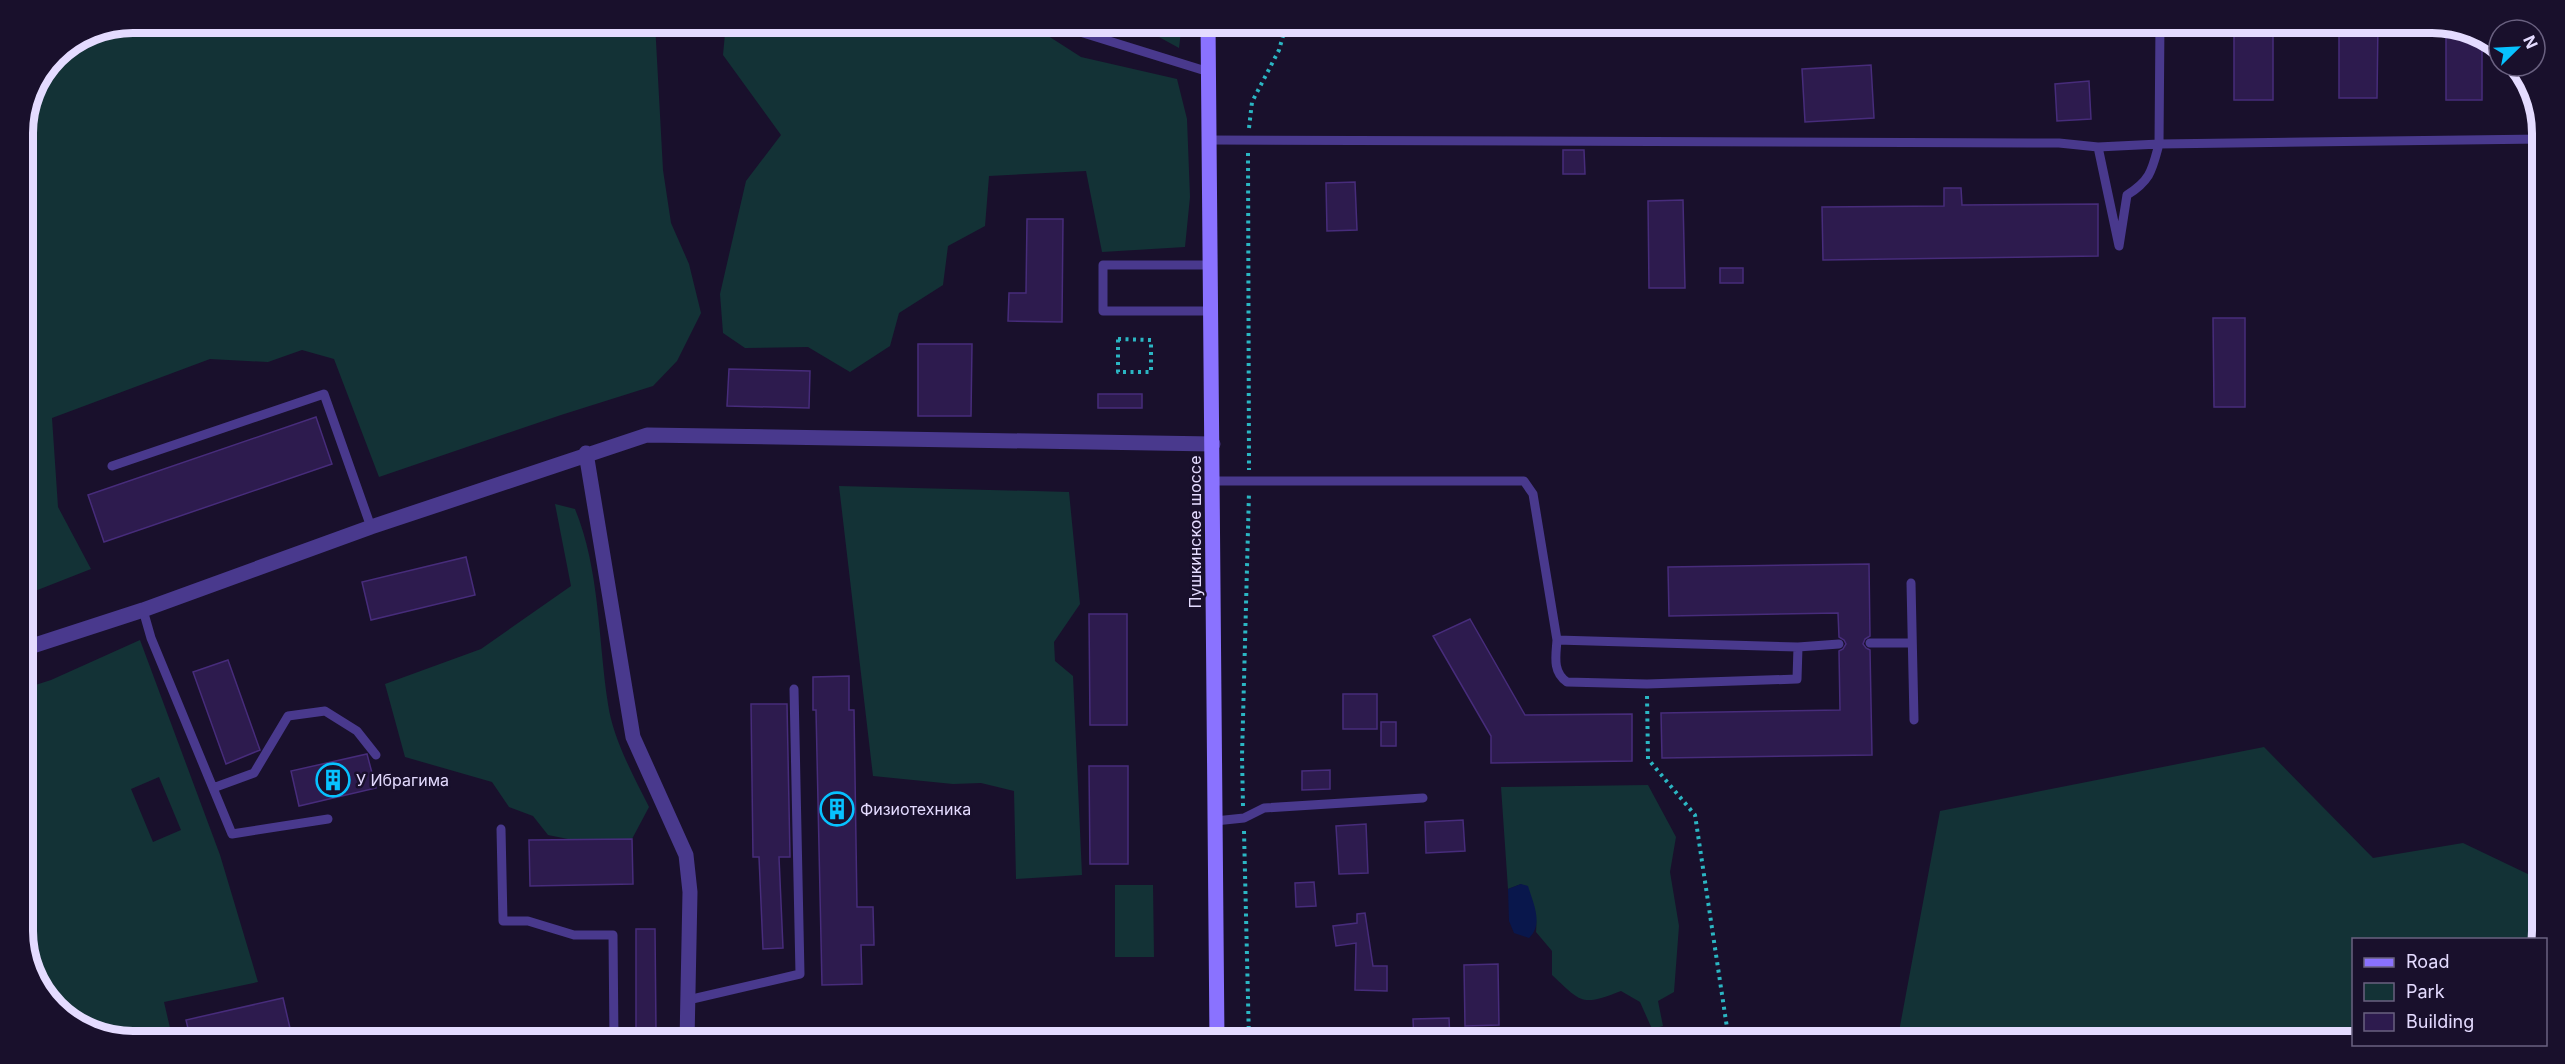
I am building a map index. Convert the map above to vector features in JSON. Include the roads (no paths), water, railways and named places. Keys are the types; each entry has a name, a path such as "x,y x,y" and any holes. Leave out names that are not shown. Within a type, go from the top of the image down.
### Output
{"main road":[{"name":"Пушкинское шоссе","path":"1208,33 1217,1031"}],"street":[{"path":"33,646 143,610 371,527 586,453 647,435 1213,444"},
{"path":"586,453 633,737 686,855 690,892 687,1031"}],"lane":[{"path":"1083,33 1209,72"},
{"path":"2098,147 2119,246 2127,195 2141,186 2151,174 2159,144 2160,33"},
{"path":"1209,140 2059,143 2098,147 2532,138"},
{"path":"1210,265 1103,265 1103,311 1211,311"},
{"path":"112,466 324,394 371,527"},
{"path":"1213,481 1524,481 1533,494 1557,640 1555,664 1561,678 1567,682 1647,684 1797,679 1798,646"},
{"path":"1911,583 1914,720"},
{"path":"143,610 151,638 231,834 328,819"},
{"path":"1557,640 1798,646 1839,644"},
{"path":"1870,643 1912,643"},
{"path":"688,1000 800,974 794,689"},
{"path":"213,788 254,772 288,716 326,711 357,731 376,755"},
{"path":"1215,821 1244,818 1264,808 1423,798"},
{"path":"501,829 503,921 528,921 574,935 613,935 614,1031"}],"place":[{"name":"У Ибрагима","path":"333,780"},
{"name":"Физиотехника","path":"837,809"}]}
